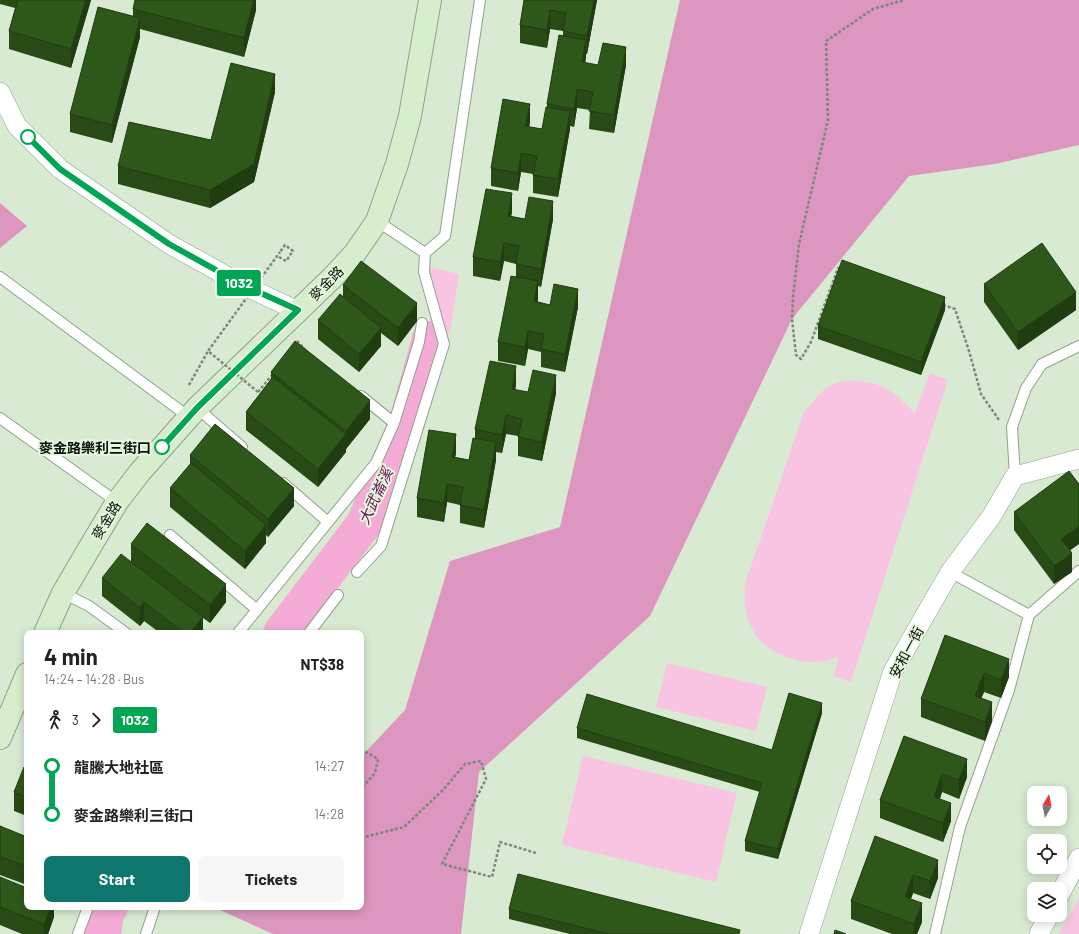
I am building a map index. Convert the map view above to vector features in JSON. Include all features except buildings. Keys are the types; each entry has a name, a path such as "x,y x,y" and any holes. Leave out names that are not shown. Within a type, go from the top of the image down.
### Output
{"street":[{"name":"麥金路","path":"45,630 63,593 117,502 140,472 193,412 332,278 355,253 378,221 397,164 410,116 430,0"},
{"path":"0,92 17,126 60,169 169,244 243,285 298,310"},
{"path":"1015,476 1079,459"},
{"name":"安和一街","path":"809,934 893,671 950,572 991,517 1015,476"},
{"path":"0,738 24,681"},
{"path":"1066,882 1079,858"},
{"path":"1038,934 1045,922"}],"lane":[{"path":"357,572 381,546 444,344 424,272 425,253 445,236 480,0"},
{"path":"378,221 425,253"},
{"path":"0,277 193,412 250,454"},
{"path":"240,630 376,463 394,423 419,342 422,323"},
{"path":"1015,476 1012,427 1026,388 1042,364 1079,346"},
{"path":"353,390 394,423"},
{"path":"0,418 117,502"},
{"path":"274,475 328,522"},
{"path":"170,535 257,610"},
{"path":"935,934 960,827 1009,690 1029,615 1079,571"},
{"path":"950,572 1029,615"},
{"path":"63,593 89,606 122,630"},
{"path":"311,630 338,595"},
{"path":"78,934 87,910"},
{"path":"146,934 154,910"}],"path":[{"path":"846,271 838,268 811,342 801,359 796,355 792,319 793,297 799,244 828,120 826,41 872,9 904,0"},
{"path":"187,387 208,351 285,245 293,251 286,261 279,256"},
{"path":"940,304 955,309 982,394 1013,440"},
{"path":"297,341 307,351"},
{"path":"208,351 258,392 275,372"},
{"path":"364,751 378,759 375,773 364,786"},
{"path":"364,837 404,827 443,790 465,764 481,761 486,779 442,864 492,877 500,842 536,853"}],"shaded area":[{"path":"680,0 1079,0 1079,145 995,164 909,176 792,319 650,616 479,772 461,934 273,934 220,910 364,910 364,754 405,710 450,561 560,527"},
{"path":"0,203 27,226 0,248"},
{"path":"428,267 459,274 450,333 441,331"},
{"path":"930,373 948,380 851,682 834,676 838,657 819,662 793,659 772,650 763,643 750,624 746,612 745,584 804,412 817,397 825,389 837,383 849,381 867,382 876,384 890,391 915,413"},
{"path":"667,663 767,687 756,731 656,707"},
{"path":"583,756 737,793 716,882 562,845"},
{"path":"1079,898 1079,934 1059,934"}],"waterway":[{"name":"大武崙溪","path":"283,630 364,524 406,425 430,339"},
{"name":"大武崙溪","path":"103,934 106,913 108,910"}],"bus line":[{"name":"1032","path":"28,137 60,169 169,244 243,285 298,310 197,408 162,447"}],"place":[{"name":"麥金路樂利三街口","path":"162,447"}]}
